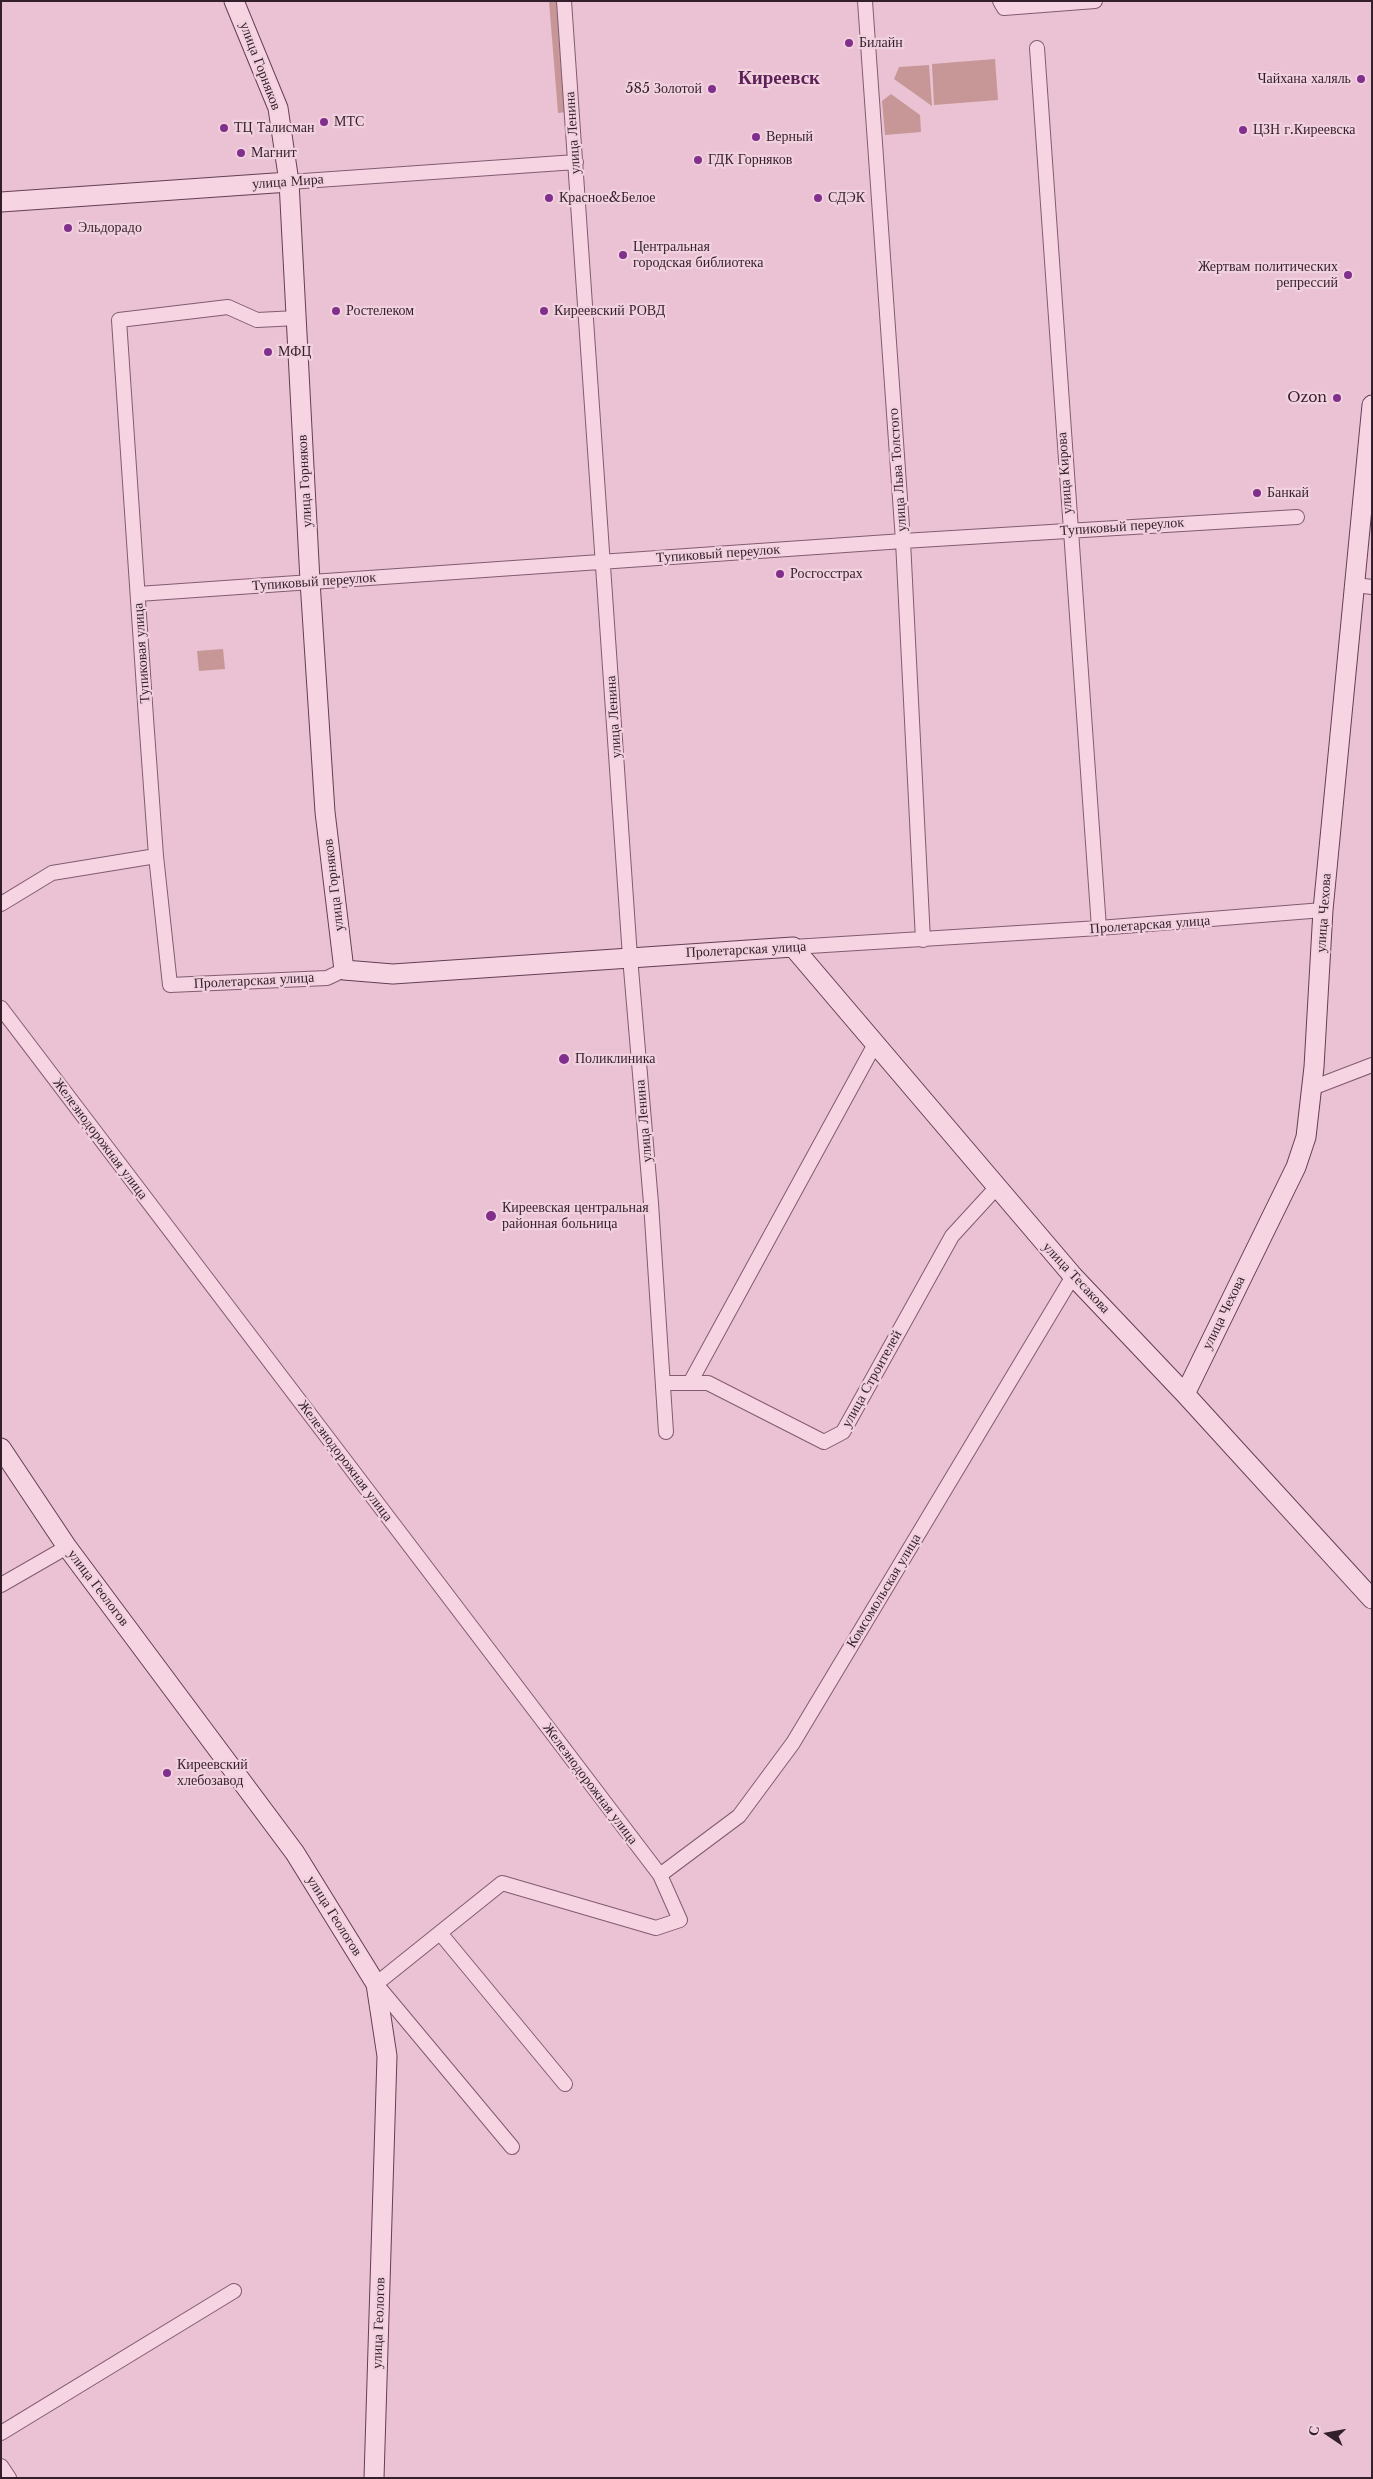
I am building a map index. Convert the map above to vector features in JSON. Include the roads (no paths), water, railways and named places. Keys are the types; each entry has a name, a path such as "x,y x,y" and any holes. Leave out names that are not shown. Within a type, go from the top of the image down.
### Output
{"main road":[{"name":"улица Горняков","path":"234,1 278,108 289,182 310,581 325,812 344,970"},
{"name":"улица Мира","path":"1,202 289,182"},
{"name":"улица Чехова","path":"1185,1394 1296,1167 1306,1137 1312,1088 1324,910 1363,586 1372,406"},
{"name":"Пролетарская улица","path":"344,970 393,974 630,957 793,948"},
{"name":"улица Тесакова","path":"793,948 1073,1276 1185,1394 1372,1599"},
{"name":"улица Геологов","path":"1,1448 68,1547 295,1853 376,1984 387,2056 374,2478"}],"street":[{"name":"улица Ленина","path":"564,1 630,957 664,1383 666,1432"},
{"name":"улица Льва Толстого","path":"865,1 903,541 923,940"},
{"path":"1000,1 1004,8 1095,1"},
{"name":"улица Кирова","path":"1037,48 1069,531 1099,928"},
{"name":"улица Мира","path":"289,182 576,162"},
{"name":"Тупиковая улица","path":"170,985 156,856 119,320 228,307 256,320 296,318"},
{"name":"Тупиковый переулок","path":"138,594 903,541 1297,517"},
{"path":"1,904 52,873 156,856"},
{"name":"Пролетарская улица","path":"793,948 1099,928 1324,910"},
{"name":"Пролетарская улица","path":"170,985 327,978 344,970"},
{"name":"Железнодорожная улица","path":"1,1008 660,1875 680,1920 656,1928 502,1883 440,1933"},
{"path":"691,1381 875,1044"},
{"path":"1312,1088 1372,1066"},
{"name":"улица Строителей","path":"664,1383 691,1381 708,1383 824,1442 843,1432 952,1236 996,1188"},
{"name":"Комсомольская улица","path":"660,1875 738,1816 793,1743 1073,1276"},
{"path":"1,1585 68,1547"},
{"path":"512,2147 376,1984 440,1933 565,2084"},
{"path":"1,2433 234,2291"},
{"path":"1,2466 9,2478"}],"place":[{"name":"Билайн","path":"849,43"},
{"name":"Чайхана халяль","path":"1361,79"},
{"name":"585 Золотой","path":"712,89"},
{"name":"МТС","path":"324,122"},
{"name":"ТЦ Талисман","path":"224,128"},
{"name":"ЦЗН г.Киреевска","path":"1243,130"},
{"name":"Верный","path":"756,137"},
{"name":"Магнит","path":"241,153"},
{"name":"ГДК Горняков","path":"698,160"},
{"name":"Красное&Белое","path":"549,198"},
{"name":"СДЭК","path":"818,198"},
{"name":"Эльдорадо","path":"68,228"},
{"name":"Центральная городская библиотека","path":"623,255"},
{"name":"Жертвам политических репрессий","path":"1348,275"},
{"name":"Ростелеком","path":"336,311"},
{"name":"Киреевский РОВД","path":"544,311"},
{"name":"МФЦ","path":"268,352"},
{"name":"Ozon","path":"1337,398"},
{"name":"Банкай","path":"1257,493"},
{"name":"Росгосстрах","path":"780,574"},
{"name":"Поликлиника","path":"564,1059"},
{"name":"Киреевская центральная районная больница","path":"491,1216"},
{"name":"Киреевский хлебозавод","path":"167,1773"}],"district":[{"name":"Киреевск","path":"779,79"}]}
